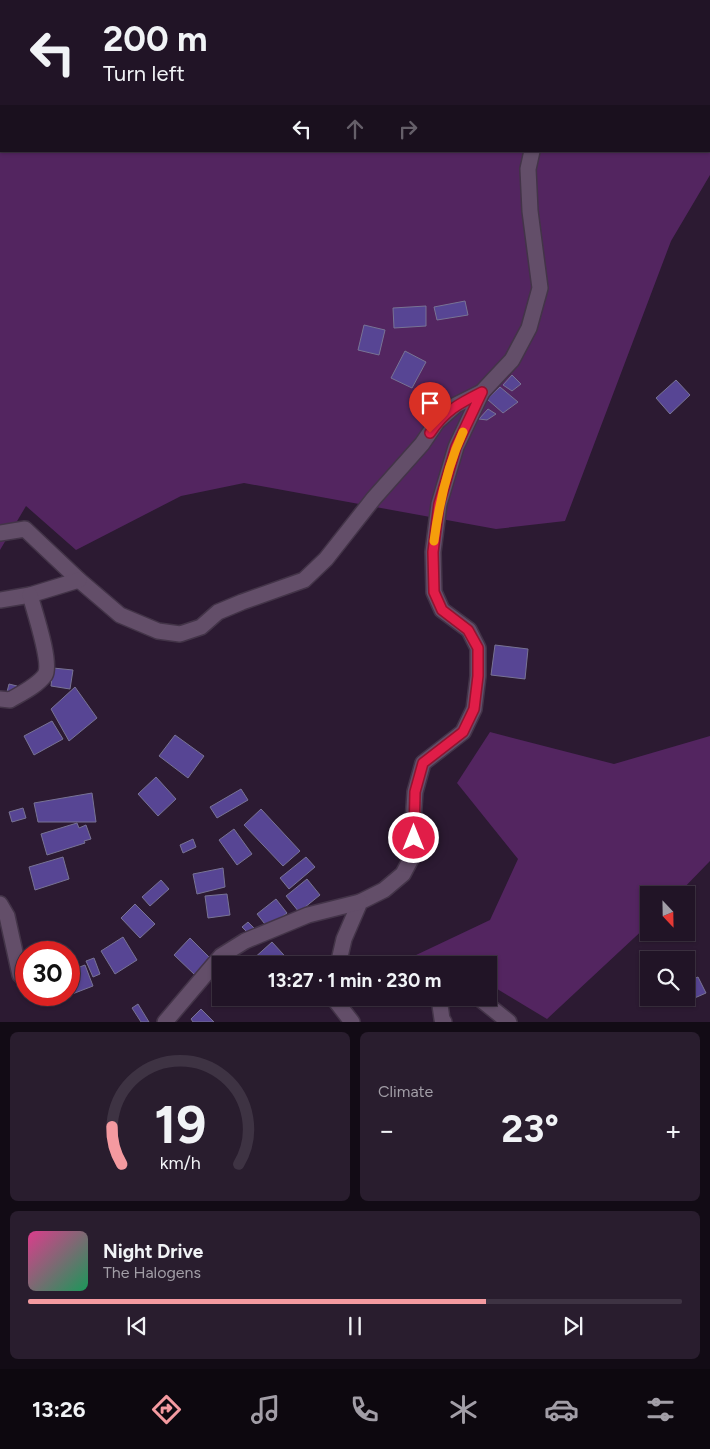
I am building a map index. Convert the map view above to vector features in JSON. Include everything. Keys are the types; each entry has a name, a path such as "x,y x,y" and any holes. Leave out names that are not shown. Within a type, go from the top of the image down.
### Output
{"street":[{"path":"165,1022 221,956 245,941 308,914 360,902 384,890 403,874 414,853 413,822 415,792 423,763 463,732 474,709 478,676 478,648 468,630 442,610 434,592 433,552 439,504 456,447 482,392 512,360 529,328 540,288 530,211 528,169 532,152"},
{"path":"0,532 25,529 120,616 158,631 180,634 201,627 218,612 304,580 326,559 374,498 422,444 437,422 456,405 482,392"},
{"path":"0,600 30,595 79,580"},
{"path":"0,699 10,700 38,683 46,673 48,661 30,595"},
{"path":"340,956 344,939 360,902"},
{"path":"0,904 7,916 15,952"},
{"path":"340,1006 352,1022"},
{"path":"441,1006 444,1022"},
{"path":"489,1006 510,1022"}],"shaded area":[{"path":"0,152 710,152 710,175 671,241 565,521 496,529 244,483 181,496 76,550 26,506 0,550"},
{"path":"490,732 614,764 710,736 710,861 686,886 640,886 640,932 547,1019 497,989 497,956 414,956 490,920 518,859 457,783"}],"building":[{"path":"465,301 468,315 437,320 434,307"},
{"path":"426,306 426,326 394,328 393,308"},
{"path":"364,325 385,330 379,355 358,350"},
{"path":"405,351 426,362 412,388 391,378"},
{"path":"512,375 521,384 512,391 503,385"},
{"path":"676,380 690,395 670,414 656,398"},
{"path":"431,385 445,395 434,411 419,401"},
{"path":"500,387 518,402 503,413 487,399"},
{"path":"488,409 496,414 487,420 479,419"},
{"path":"495,645 528,649 525,679 491,675"},
{"path":"53,668 73,670 70,689 51,686"},
{"path":"9,684 17,686 15,695 7,692"},
{"path":"75,687 97,718 69,741 51,709"},
{"path":"52,721 63,739 34,755 24,736"},
{"path":"175,735 204,756 188,778 159,756"},
{"path":"156,777 176,799 158,816 138,794"},
{"path":"241,789 248,800 217,818 210,807"},
{"path":"92,793 96,822 38,822 34,803"},
{"path":"23,808 26,818 12,822 9,812"},
{"path":"261,809 300,851 283,866 244,825"},
{"path":"77,823 79,828 86,825 91,839 84,841 85,843 47,855 41,834"},
{"path":"234,829 252,854 237,865 219,840"},
{"path":"193,839 196,847 183,853 180,845"},
{"path":"63,857 69,879 35,890 29,867"},
{"path":"306,857 315,867 289,889 280,878"},
{"path":"223,868 225,887 197,894 193,874"},
{"path":"307,879 320,895 299,912 286,896"},
{"path":"161,880 169,889 150,906 142,897"},
{"path":"227,894 230,915 208,918 205,896"},
{"path":"276,899 287,913 268,928 257,914"},
{"path":"135,904 155,924 140,938 121,918"},
{"path":"248,922 254,928 248,933 242,927"},
{"path":"123,937 137,960 115,974 101,951"},
{"path":"190,938 211,959 195,975 174,955"},
{"path":"272,942 285,956 256,956"},
{"path":"94,958 100,974 93,977 86,961"},
{"path":"85,965 93,986 80,991 80,967"},
{"path":"698,977 706,993 695,998 695,978"},
{"path":"138,1004 149,1022 141,1022 132,1008"},
{"path":"201,1009 214,1022 193,1022 191,1019"}],"slow traffic":[{"path":"434,541 439,504 456,447 463,432"}],"route":[{"path":"414,838 415,792 423,763 463,732 474,709 478,676 478,648 468,630 442,610 434,592 433,552 439,504 456,447 482,392 456,405 437,422 430,433"}]}
